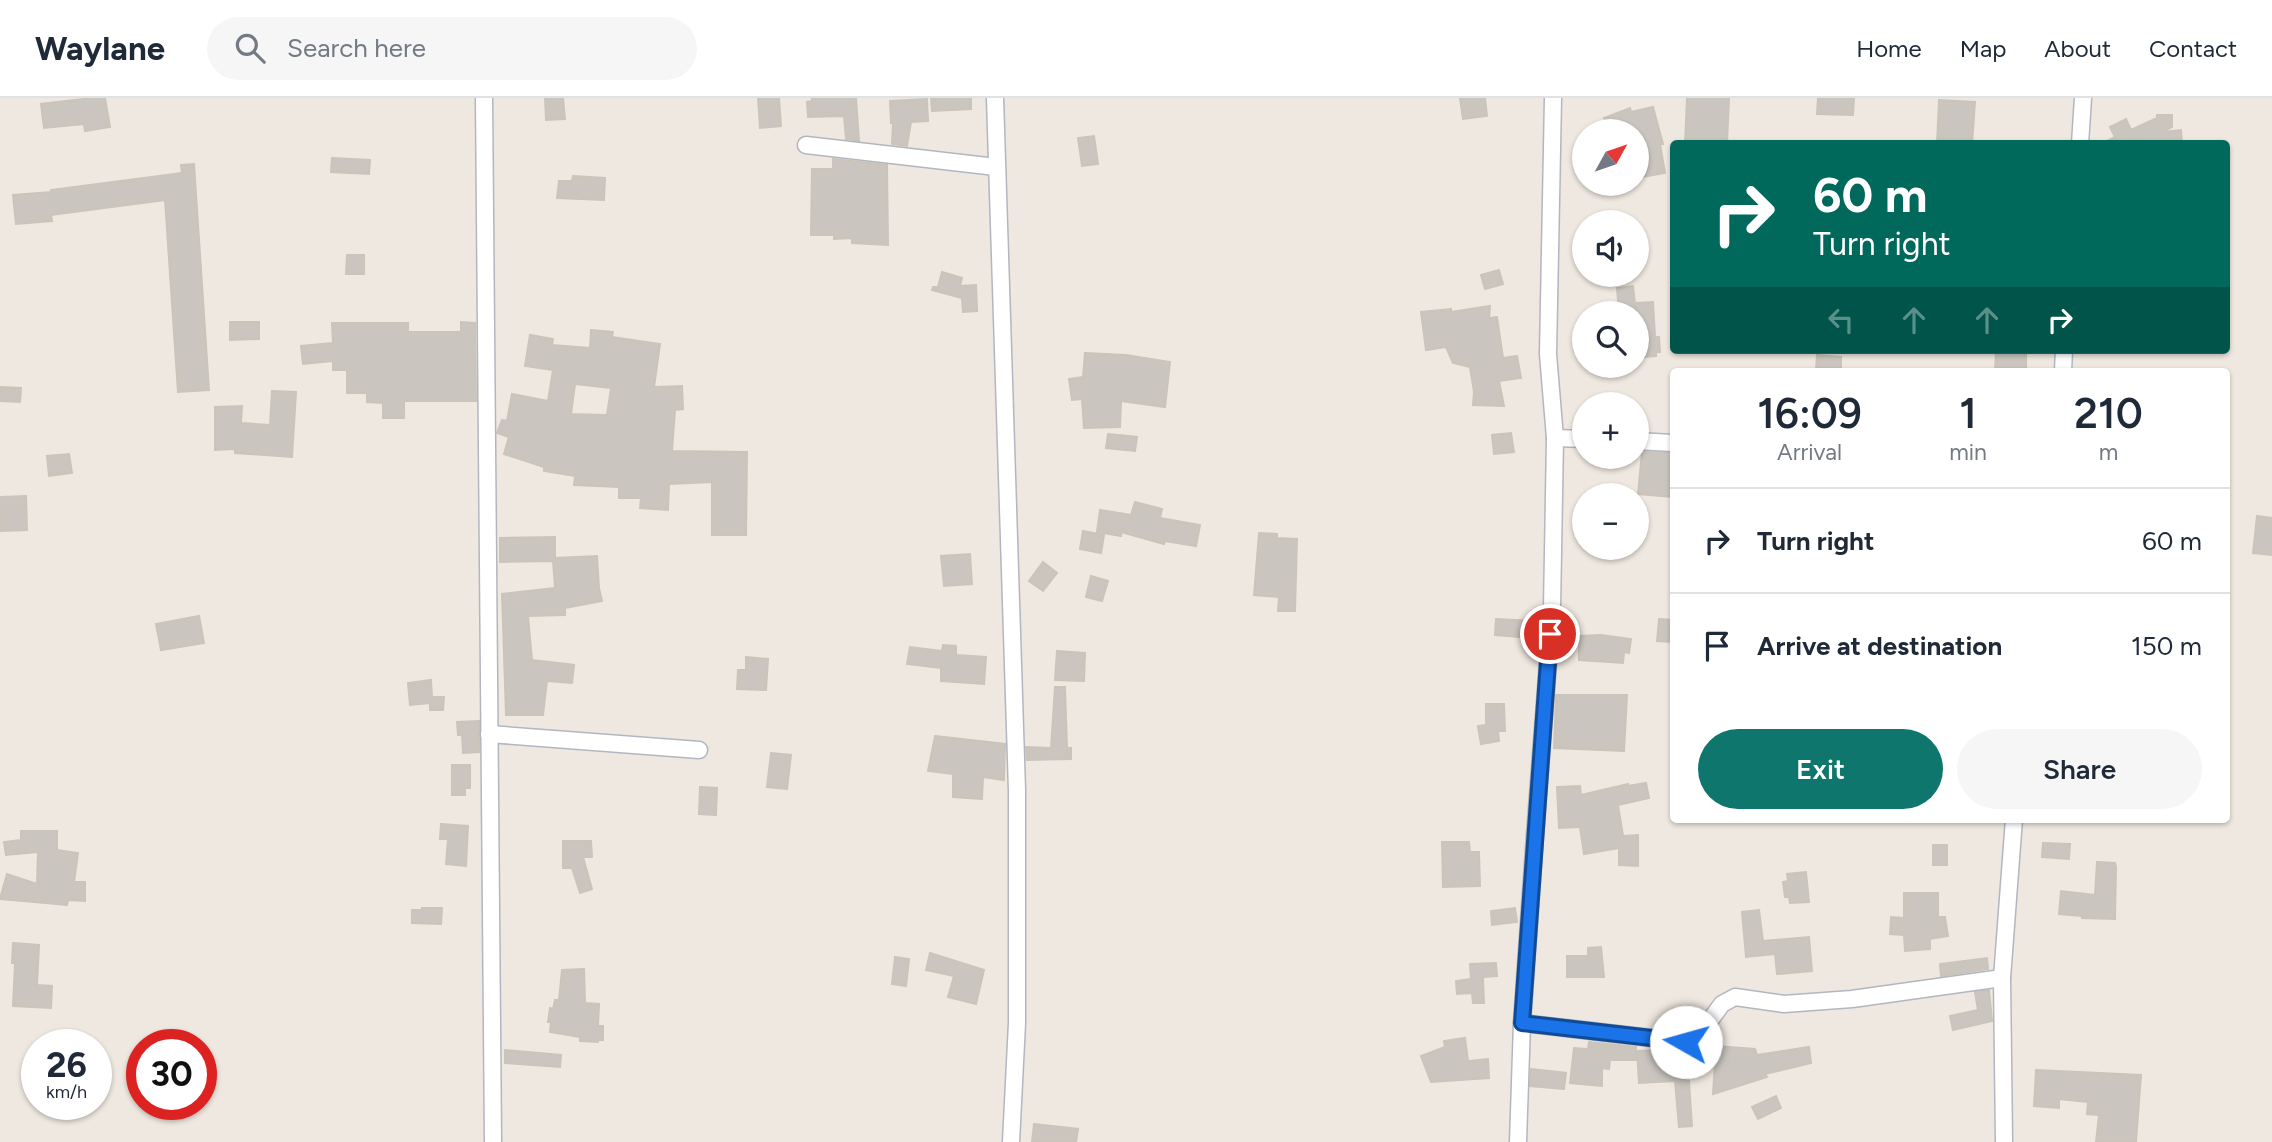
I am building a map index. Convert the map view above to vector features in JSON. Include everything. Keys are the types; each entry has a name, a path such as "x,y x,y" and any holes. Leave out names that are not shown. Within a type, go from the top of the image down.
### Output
{"street":[{"path":"484,98 493,1142"},
{"path":"995,98 1017,791 1017,1023 1011,1142"},
{"path":"1518,1142 1522,1023 1552,609 1555,438 1548,354 1553,98"},
{"path":"2080,140 2083,98"},
{"path":"806,145 996,167"},
{"path":"1555,438 1572,439"},
{"path":"1649,442 1670,443"},
{"path":"489,734 699,750"},
{"path":"2004,1142 2002,978 2014,823"},
{"path":"1522,1023 1686,1042 1700,1034 1722,1004 1735,997 1784,1004 1852,999 2002,978"}],"building":[{"path":"105,98 110,127 85,131 84,124 44,128 41,104"},
{"path":"545,98 563,98 565,119 546,120"},
{"path":"758,98 779,98 781,126 760,128"},
{"path":"812,98 856,98 859,141 846,139 844,116 808,117 807,102 812,101"},
{"path":"931,98 971,98 971,109 932,111"},
{"path":"1460,98 1485,98 1487,116 1463,119"},
{"path":"1687,98 1729,98 1727,140 1685,140"},
{"path":"1818,98 1854,98 1853,115 1817,114"},
{"path":"927,99 928,121 911,122 907,146 892,144 890,101"},
{"path":"1939,100 1975,102 1972,140 1937,140"},
{"path":"1653,107 1663,144 1660,144 1665,173 1649,176 1649,119 1604,118 1630,108 1631,112"},
{"path":"2157,115 2172,115 2172,127 2163,132 2181,130 2182,140 2109,140 2115,137 2110,127 2126,119 2131,130 2157,118"},
{"path":"1094,136 1098,164 1082,166 1078,138"},
{"path":"332,158 370,160 369,174 331,172"},
{"path":"833,159 887,165 888,245 852,243 852,238 834,239 834,235 811,235 812,169 833,169"},
{"path":"194,164 209,390 178,392 165,200 51,215 52,221 16,224 13,195 182,173 181,165"},
{"path":"573,176 605,178 604,200 557,198 559,181 572,181"},
{"path":"347,255 364,255 364,274 346,274"},
{"path":"1499,270 1503,284 1485,289 1481,275"},
{"path":"942,272 962,278 960,286 976,285 977,311 963,312 962,298 932,290 933,287 938,287"},
{"path":"1633,287 1635,301 1618,301 1617,288"},
{"path":"1649,302 1653,302 1655,337 1659,337 1660,352 1656,352 1656,356 1649,357"},
{"path":"1490,306 1489,318 1497,317 1503,358 1517,356 1521,378 1499,381 1504,406 1473,405 1470,367 1453,363 1446,347 1426,350 1421,312 1451,309 1451,312"},
{"path":"230,322 259,322 259,339 230,340"},
{"path":"461,322 475,323 476,401 404,401 404,418 383,418 383,403 367,402 367,393 347,393 347,370 333,370 333,361 303,364 301,346 333,343 332,323 408,323 408,332 461,332"},
{"path":"591,330 613,332 612,337 660,344 654,387 682,386 683,409 675,410 672,451 747,452 746,535 712,535 712,482 669,484 668,510 640,508 641,498 619,498 619,487 574,485 575,476 544,471 544,467 504,454 509,437 497,433 502,420 507,421 512,394 548,401 553,370 525,366 530,335 553,339 552,345 590,348","holes":["575,384 611,388 607,415 571,414"]},
{"path":"1085,353 1126,355 1170,362 1165,407 1121,401 1120,427 1084,428 1082,399 1072,400 1069,379 1083,377"},
{"path":"1996,354 2026,354 2026,368 1995,368"},
{"path":"1817,355 1841,357 1841,368 1816,368"},
{"path":"0,387 21,388 20,402 0,401"},
{"path":"272,391 296,392 292,457 235,453 235,449 215,450 215,407 242,406 241,423 270,425"},
{"path":"1511,433 1514,452 1494,454 1492,435"},
{"path":"1108,434 1137,437 1135,451 1106,448"},
{"path":"1649,452 1670,453 1670,497 1649,495 1649,483 1639,483 1640,469 1649,469"},
{"path":"69,454 72,473 49,476 47,456"},
{"path":"26,496 27,530 0,531 0,497"},
{"path":"1135,502 1162,509 1160,518 1200,525 1196,546 1165,541 1164,544 1121,532 1121,536 1097,532 1100,510 1131,515"},
{"path":"2257,516 2272,518 2272,555 2253,553"},
{"path":"1083,531 1104,535 1101,553 1080,549"},
{"path":"1259,533 1277,534 1277,538 1297,539 1295,611 1278,611 1279,597 1254,595"},
{"path":"555,537 555,558 597,556 602,601 565,608 565,615 528,616 532,660 574,665 572,683 547,681 543,715 506,715 502,594 555,588 553,561 500,562 500,538"},
{"path":"970,554 972,584 944,586 941,556"},
{"path":"1043,562 1057,573 1043,591 1029,581"},
{"path":"1091,576 1108,581 1102,601 1086,597"},
{"path":"199,616 204,643 161,650 156,624"},
{"path":"1496,619 1534,621 1534,638 1495,635"},
{"path":"1659,619 1670,620 1670,642 1657,641"},
{"path":"1601,635 1631,639 1629,653 1624,652 1623,663 1579,660 1579,636"},
{"path":"943,645 956,646 956,655 986,657 984,684 941,681 941,668 907,664 910,647 942,651"},
{"path":"1057,651 1085,653 1084,681 1055,680"},
{"path":"746,657 768,659 766,690 737,689 738,670 746,670"},
{"path":"431,680 432,697 444,697 443,710 430,710 430,703 410,705 408,683"},
{"path":"1055,687 1065,687 1067,748 1071,748 1071,759 1027,760 1026,747 1051,748"},
{"path":"1556,695 1627,695 1624,751 1554,748"},
{"path":"1486,704 1504,704 1505,731 1498,731 1499,741 1481,744 1478,726 1486,725"},
{"path":"479,721 479,752 463,753 462,735 458,735 457,722"},
{"path":"935,736 1005,744 1004,780 983,777 982,799 953,797 953,774 928,771"},
{"path":"771,753 791,755 787,789 767,787"},
{"path":"452,765 470,765 470,788 465,788 465,795 452,795"},
{"path":"1646,783 1649,798 1618,805 1623,836 1638,835 1638,866 1619,865 1619,848 1584,854 1580,827 1559,828 1557,787 1580,786 1581,795 1628,784"},
{"path":"700,787 717,788 716,815 699,814"},
{"path":"441,824 468,826 466,866 446,864 448,839 440,839"},
{"path":"21,831 57,831 57,850 78,853 74,882 85,882 85,901 68,900 67,905 0,899 7,874 37,884 38,852 6,855 4,842 21,840"},
{"path":"563,841 591,841 592,857 583,857 592,889 580,893 572,868 563,868"},
{"path":"1442,842 1469,842 1470,852 1479,852 1480,886 1443,887"},
{"path":"2043,843 2070,844 2069,859 2042,857"},
{"path":"1933,845 1947,845 1947,865 1933,865"},
{"path":"2097,862 2115,863 2115,919 2059,914 2061,891 2095,895"},
{"path":"1806,872 1809,902 1790,903 1789,897 1785,897 1783,882 1788,881 1787,874"},
{"path":"1904,893 1938,893 1938,917 1945,917 1948,936 1930,939 1930,949 1905,951 1904,935 1890,934 1891,917 1904,918"},
{"path":"442,908 441,924 412,923 412,910"},
{"path":"1515,908 1517,922 1492,925 1491,911"},
{"path":"1759,910 1763,941 1809,937 1812,971 1777,974 1775,954 1746,957 1742,912"},
{"path":"13,943 39,945 37,985 52,986 51,1008 13,1006"},
{"path":"1601,947 1604,977 1567,977 1567,956 1588,956 1588,948"},
{"path":"930,953 984,970 976,1004 948,997 954,976 926,970"},
{"path":"895,957 909,959 906,986 892,984"},
{"path":"1987,958 1988,969 1941,976 1940,964"},
{"path":"1496,963 1497,976 1483,977 1484,1003 1473,1003 1472,993 1457,994 1456,981 1471,979 1470,964"},
{"path":"584,969 585,1003 599,1004 598,1026 603,1026 603,1040 598,1042 580,1041 580,1037 550,1032 551,1022 548,1022 550,1008 553,1009 555,1000 559,1000 562,970"},
{"path":"1989,990 1992,1021 1953,1030 1950,1016 1978,1010 1975,992"},
{"path":"1465,1038 1468,1061 1488,1059 1489,1078 1431,1082 1421,1056 1445,1047 1444,1041"},
{"path":"1589,1042 1636,1047 1636,1060 1610,1060 1609,1069 1602,1068 1602,1086 1570,1083 1574,1048 1588,1049"},
{"path":"1716,1046 1755,1049 1757,1055 1809,1047 1811,1063 1765,1074 1767,1077 1713,1094"},
{"path":"505,1050 561,1055 560,1067 505,1063"},
{"path":"1637,1051 1687,1052 1692,1126 1679,1127 1675,1081 1639,1083"},
{"path":"1531,1069 1566,1073 1564,1089 1530,1086"},
{"path":"2036,1070 2141,1075 2136,1142 2096,1142 2099,1115 2087,1114 2088,1102 2059,1099 2059,1108 2034,1106"},
{"path":"1776,1096 1781,1108 1758,1119 1752,1107"},
{"path":"1034,1124 1078,1129 1076,1142 1032,1142"}],"route":[{"path":"1550,634 1522,1023 1686,1042"}]}
